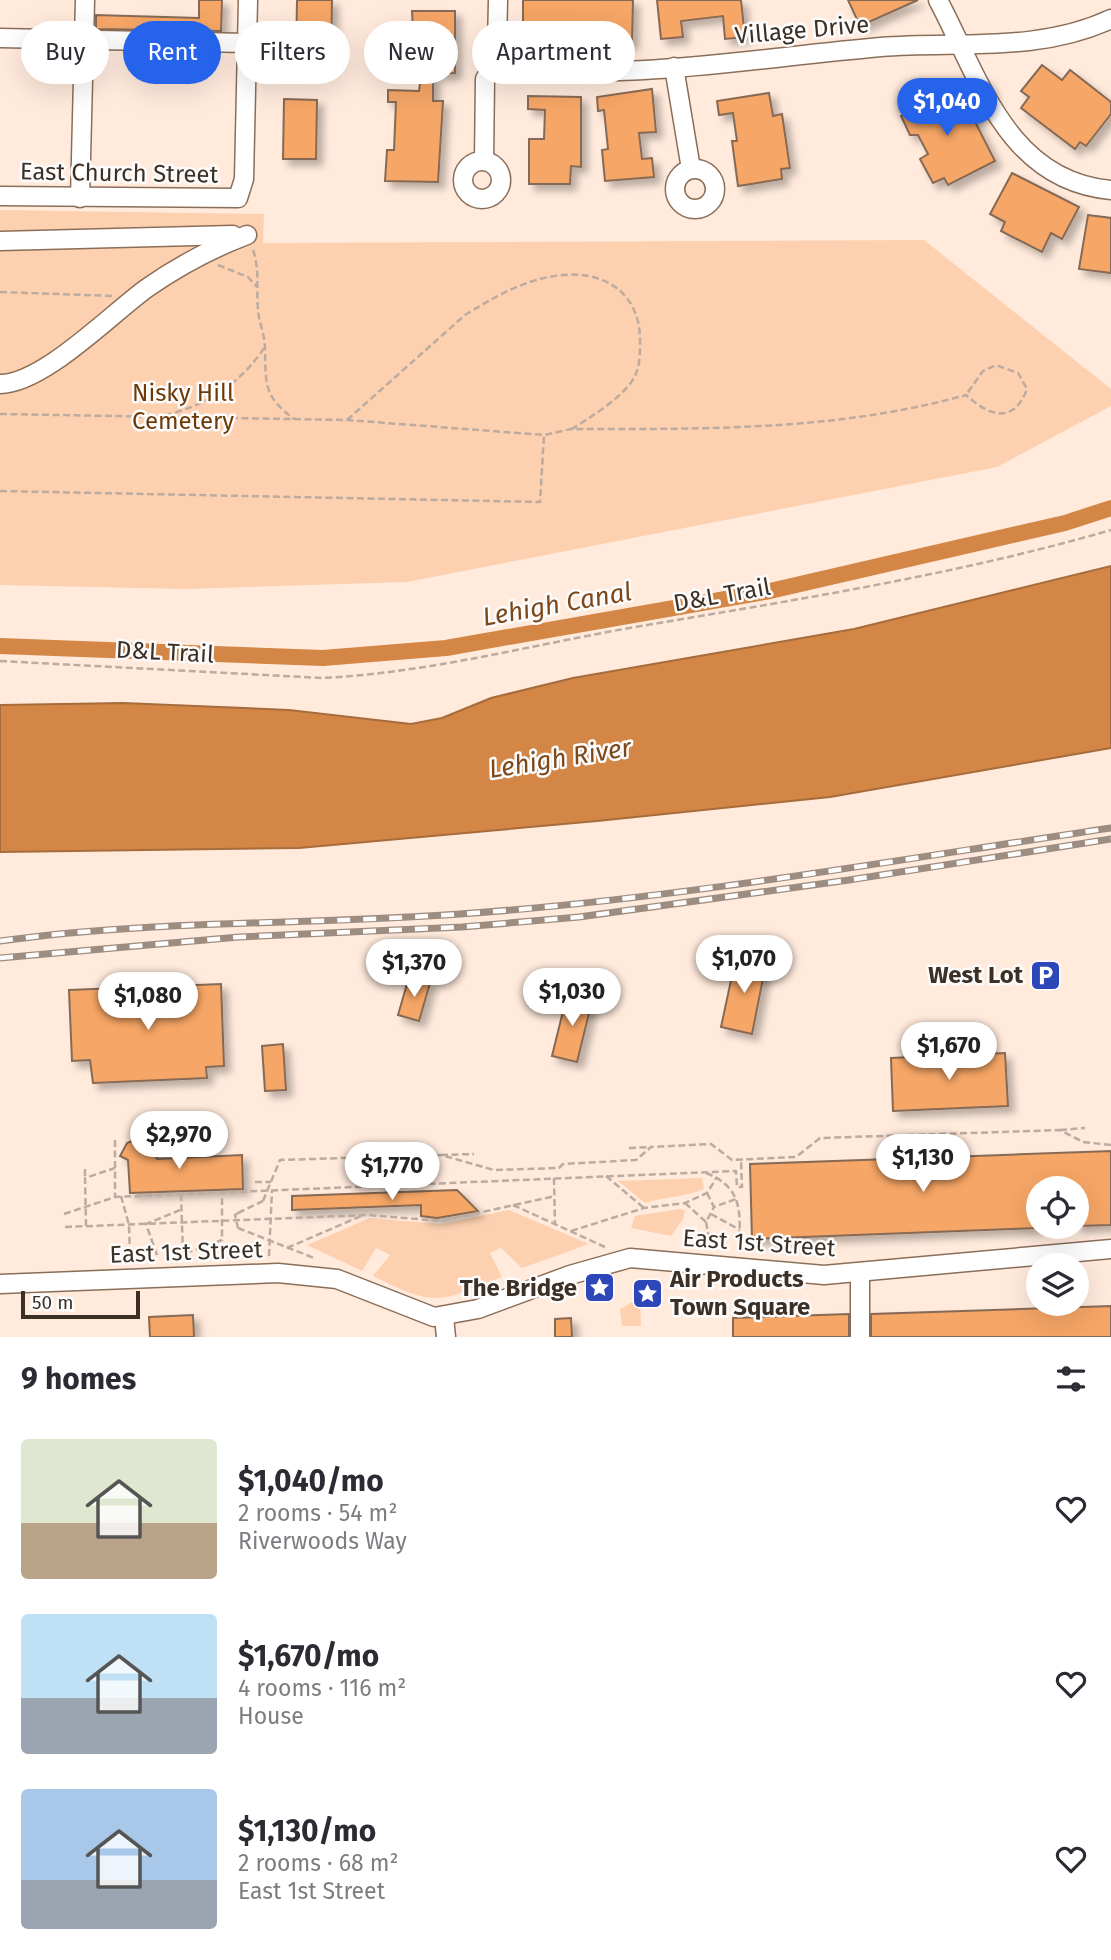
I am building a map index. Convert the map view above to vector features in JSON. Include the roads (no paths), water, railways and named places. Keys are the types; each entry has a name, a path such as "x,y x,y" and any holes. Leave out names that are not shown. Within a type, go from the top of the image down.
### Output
{"street":[{"path":"85,0 85,21"},
{"path":"247,0 247,21"},
{"path":"496,21 498,0"},
{"path":"938,0 990,107 1017,142 1032,157 1061,175 1111,190"},
{"name":"Village Drive","path":"635,68 916,45 1015,44 1064,37 1111,19"},
{"path":"0,38 21,38"},
{"path":"109,40 235,43"},
{"path":"674,66 691,169"},
{"path":"80,198 84,84"},
{"name":"East Church Street","path":"0,196 238,198 244,179 246,84"},
{"path":"484,161 485,84"},
{"path":"0,241 247,235 191,259 137,296 42,369 14,384 0,384"},
{"name":"East 1st Street","path":"0,1284 278,1273 337,1279 439,1317 478,1309 570,1275 630,1258 824,1275 1111,1249"},
{"path":"860,1272 860,1337"},
{"path":"435,1337 439,1317"},
{"path":"439,1317 446,1337"}],"water":[{"name":"Lehigh River","path":"1111,566 1111,748 830,797 597,821 299,848 0,852 0,705 123,703 289,710 411,724 442,718 491,698 573,678 854,629"}],"waterway":[{"name":"Lehigh Canal","path":"0,646 323,658 446,648 770,591 1065,523 1111,508"}],"railway":[{"path":"0,941 114,929 460,914 623,899 1111,828"},
{"path":"0,958 239,937 462,927 579,917 849,880 1111,839"}],"place":[{"name":"West Lot","path":"1046,975"},
{"name":"The Bridge","path":"600,1288"},
{"name":"Air Products Town Square","path":"647,1293"}],"park label":[{"name":"Nisky Hill Cemetery","path":"183,407"}]}
